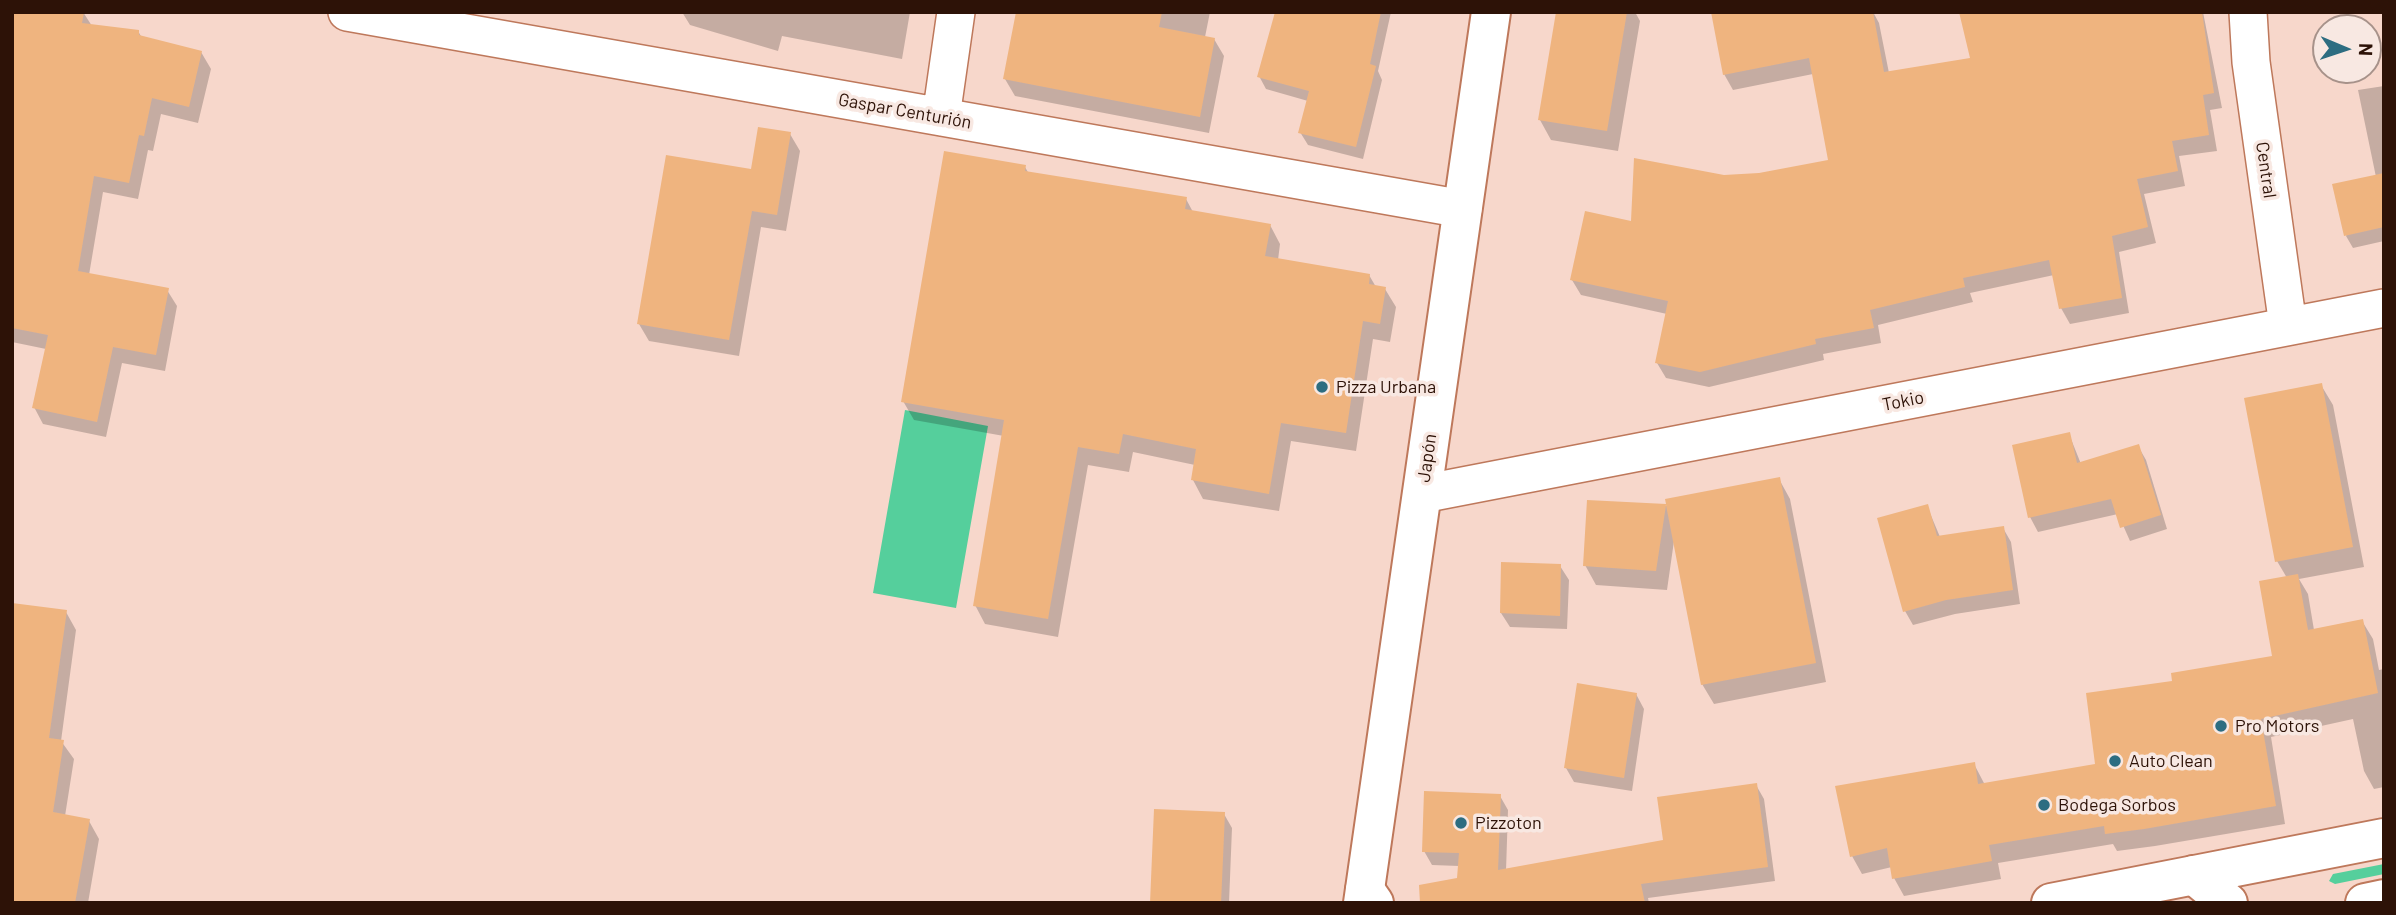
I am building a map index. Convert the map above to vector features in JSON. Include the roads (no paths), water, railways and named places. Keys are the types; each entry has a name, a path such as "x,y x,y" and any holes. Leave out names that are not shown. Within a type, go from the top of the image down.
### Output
{"street":[{"name":"Gaspar Centurión","path":"347,12 448,21 941,117 1463,209"},
{"path":"941,117 956,12"},
{"name":"Japón","path":"1367,898 1492,12"},
{"name":"Central","path":"2248,12 2251,62 2288,326"},
{"name":"Tokio","path":"1422,494 2384,308"},
{"path":"2051,903 2384,838"},
{"path":"2194,875 2228,903"},
{"path":"2365,903 2384,899"}],"place":[{"name":"Pizza Urbana","path":"1322,387"},
{"name":"Pro Motors","path":"2221,726"},
{"name":"Auto Clean","path":"2115,761"},
{"name":"Bodega Sorbos","path":"2044,805"},
{"name":"Pizzoton","path":"1461,823"}]}
